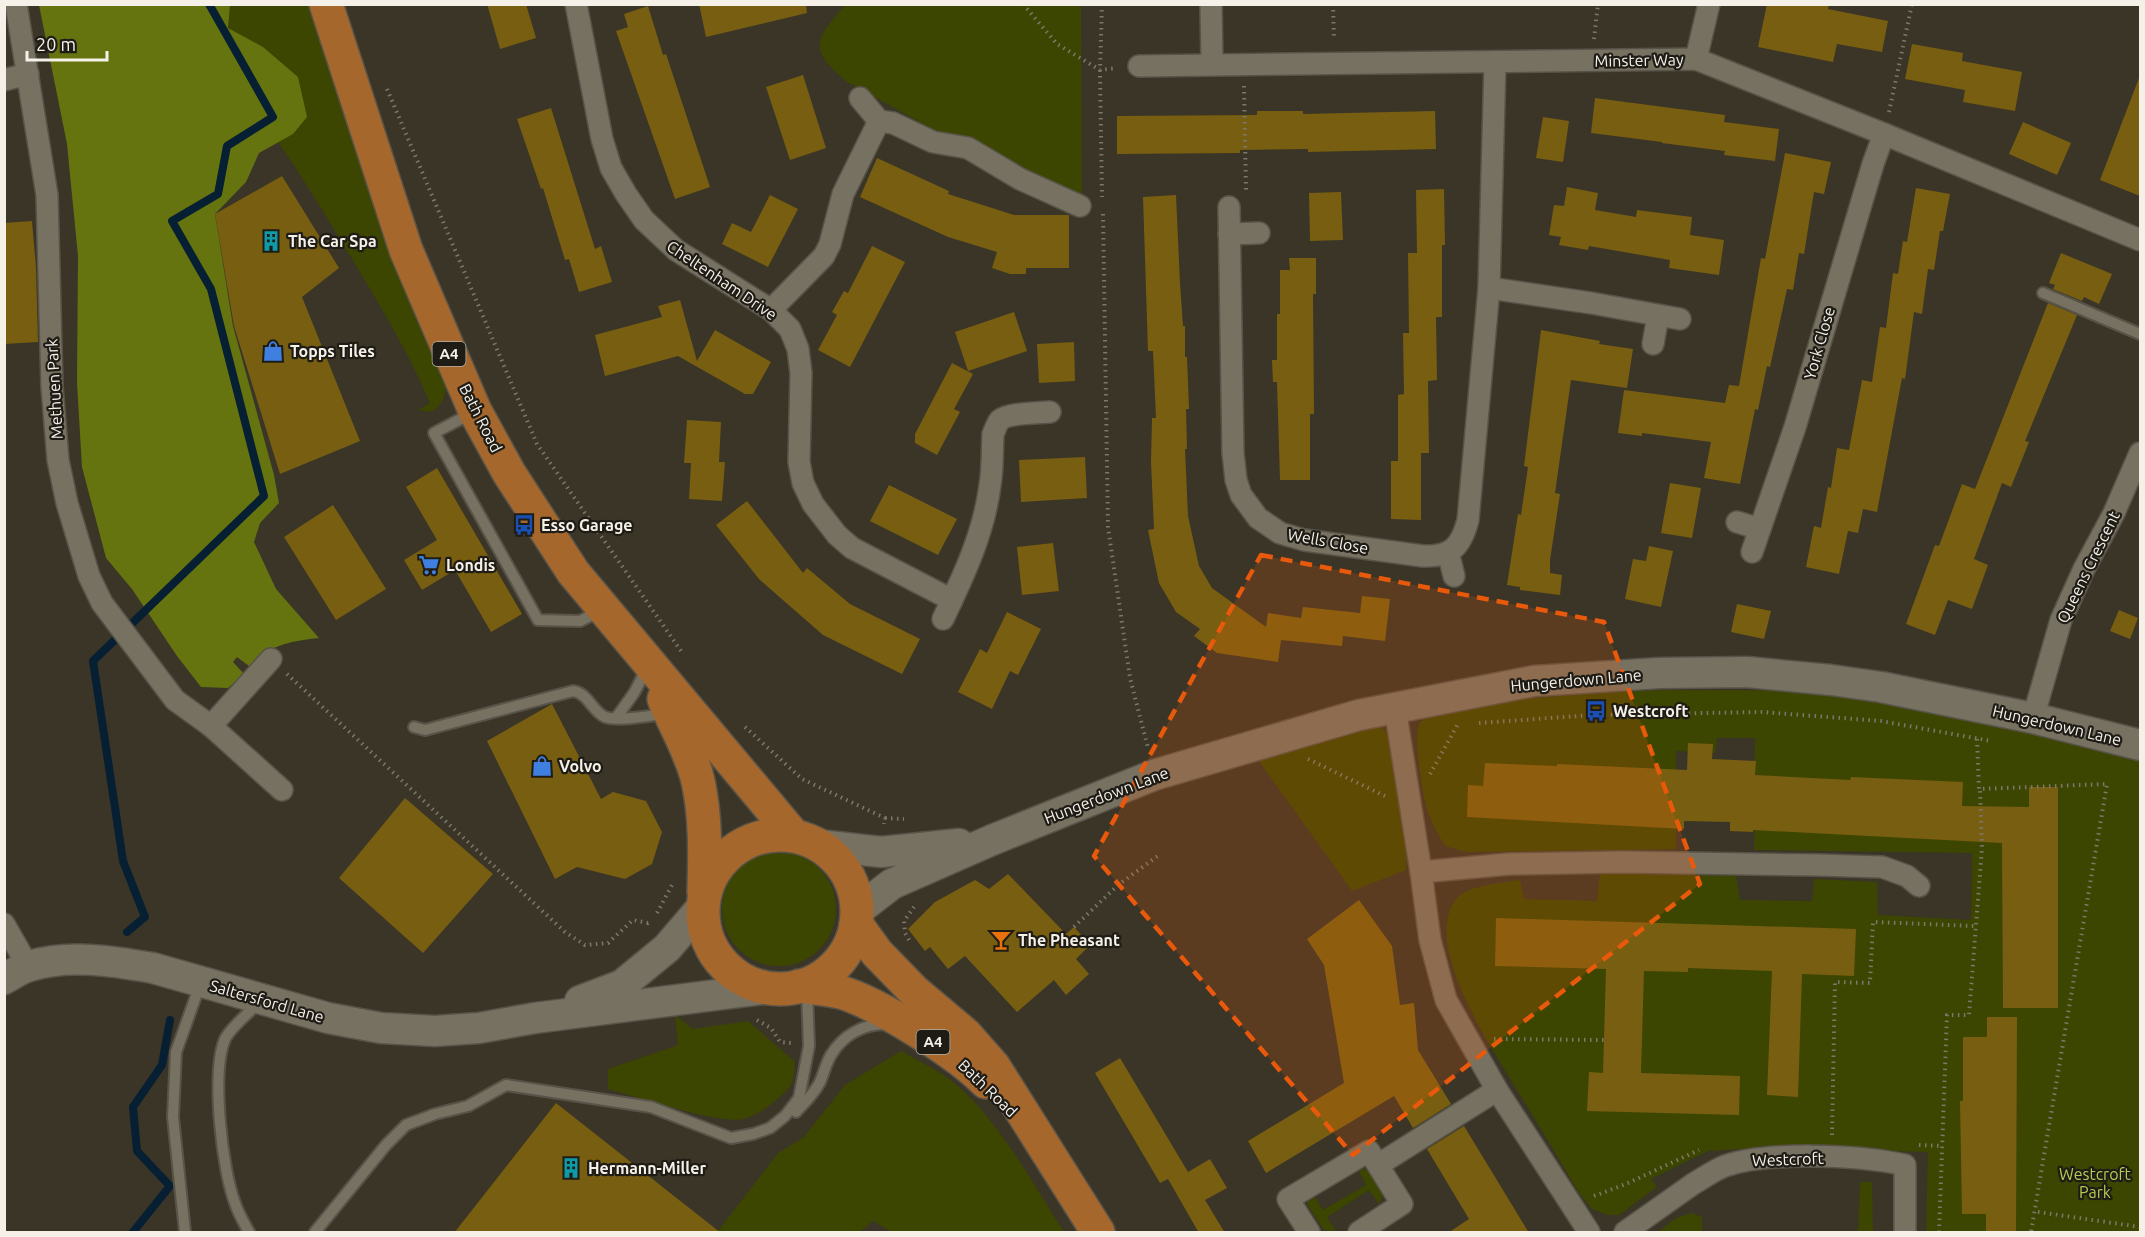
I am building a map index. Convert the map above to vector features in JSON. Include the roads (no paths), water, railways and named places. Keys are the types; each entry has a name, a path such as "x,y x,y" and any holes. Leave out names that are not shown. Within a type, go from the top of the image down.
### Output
{"main road":[{"name":"Bath Road","path":"326,4 406,250 475,411 544,531 573,573 764,798 806,840"},
{"name":"Bath Road","path":"650,663 669,713 681,733 697,779 704,825 704,900"},
{"name":"Hungerdown Lane","path":"857,917 892,884 992,840 1154,775 1329,723 1534,681 1660,673 1747,672 1881,687 2033,718 2140,745"},
{"path":"769,835 806,840 838,861 852,884 857,917 853,934 841,959 820,978 792,987 749,982 727,968 718,957 706,933 704,900 709,880 724,858 744,843 769,835"},
{"name":"Hungerdown Lane","path":"806,840 881,852 992,840"},
{"name":"Saltersford Lane","path":"535,1018 622,985 667,948 704,900"},
{"name":"Bath Road","path":"857,917 877,953 914,992 965,1034 987,1059 1041,1140 1098,1233"},
{"name":"Saltersford Lane","path":"16,973 61,960 123,962 153,968 337,1020 402,1029 454,1030 792,987"},
{"name":"Bath Road","path":"792,987 840,992 872,1006 910,1028 952,1054 980,1076 1041,1140"}],"street":[{"name":"Methuen Park","path":"16,4 47,195 52,387 58,460 67,503 89,576 102,603 175,700 211,726 282,790"},
{"name":"Cheltenham Drive","path":"576,4 602,139 611,168 626,194 644,220 676,250 771,310 790,329 798,349 802,397 799,462 803,483 813,504 830,527 852,548 948,610 974,553 984,516 991,483 993,434 996,427 1000,420 1008,416 1050,412"},
{"path":"1211,4 1212,64"},
{"path":"1696,59 1709,4"},
{"name":"Minster Way","path":"1139,66 1696,59 2140,240"},
{"path":"1454,576 1448,552 1461,541 1468,520 1489,288 1495,62"},
{"path":"4,80 28,74"},
{"path":"860,98 879,121 893,123 933,142 968,148 1020,179 1080,206"},
{"path":"771,310 824,256 830,244 843,194 879,121"},
{"name":"York Close","path":"1752,552 1795,427 1884,134"},
{"name":"Wells Close","path":"1229,207 1233,453 1236,480 1249,507 1267,526 1298,539 1423,556 1448,552"},
{"path":"1229,234 1259,233"},
{"path":"1489,288 1680,319"},
{"path":"1653,344 1658,316"},
{"name":"Queens Crescent","path":"2033,718 2061,620 2084,569 2114,513 2140,453"},
{"path":"1737,522 1760,529"},
{"path":"211,726 272,659"},
{"path":"1395,708 1422,872 1430,940 1446,1000 1497,1090 1588,1233"},
{"path":"1422,872 1509,864 1622,862 1818,865 1882,867 1907,876 1919,886"},
{"path":"4,924 16,973"},
{"path":"1378,1165 1497,1090"},
{"path":"1309,1233 1288,1199 1369,1151 1402,1204 1359,1233"},
{"name":"Westcroft","path":"1625,1233 1666,1202 1724,1166 1748,1160 1784,1157 1867,1160 1905,1165 1905,1233"}],"lane":[{"path":"2043,293 2140,334"},
{"path":"475,411 434,433 538,620 580,621 604,610"},
{"path":"616,718 634,693 650,663"},
{"path":"414,727 425,730 573,691 580,692 604,716 616,718 669,713"},
{"path":"185,1233 173,1117 176,1052 201,982"},
{"path":"770,1128 785,1116 799,1098 809,1046 792,987"},
{"path":"249,1233 234,1202 223,1149 219,1070 225,1038 261,1000"},
{"path":"315,1233 386,1145 406,1125 435,1113 468,1106 506,1085 651,1107 731,1138 753,1134 791,1117 810,1098 820,1082 830,1056 842,1040 865,1026 890,1024 910,1028"}],"waterway":[{"path":"127,932 145,917 123,861 93,661 264,496 211,289 172,221 218,194 227,146 273,117 209,4"},
{"path":"133,1232 170,1186 137,1151 133,1107 162,1065 170,1020"}],"place":[{"name":"The Car Spa","path":"271,241"},
{"name":"Topps Tiles","path":"273,351"},
{"name":"Esso Garage","path":"524,525"},
{"name":"Londis","path":"429,565"},
{"name":"Westcroft","path":"1596,711"},
{"name":"Volvo","path":"542,766"},
{"name":"The Pheasant","path":"1001,940"},
{"name":"Hermann-Miller","path":"571,1168"}],"park label":[{"name":"Westcroft Park","path":"2095,1183"}]}
